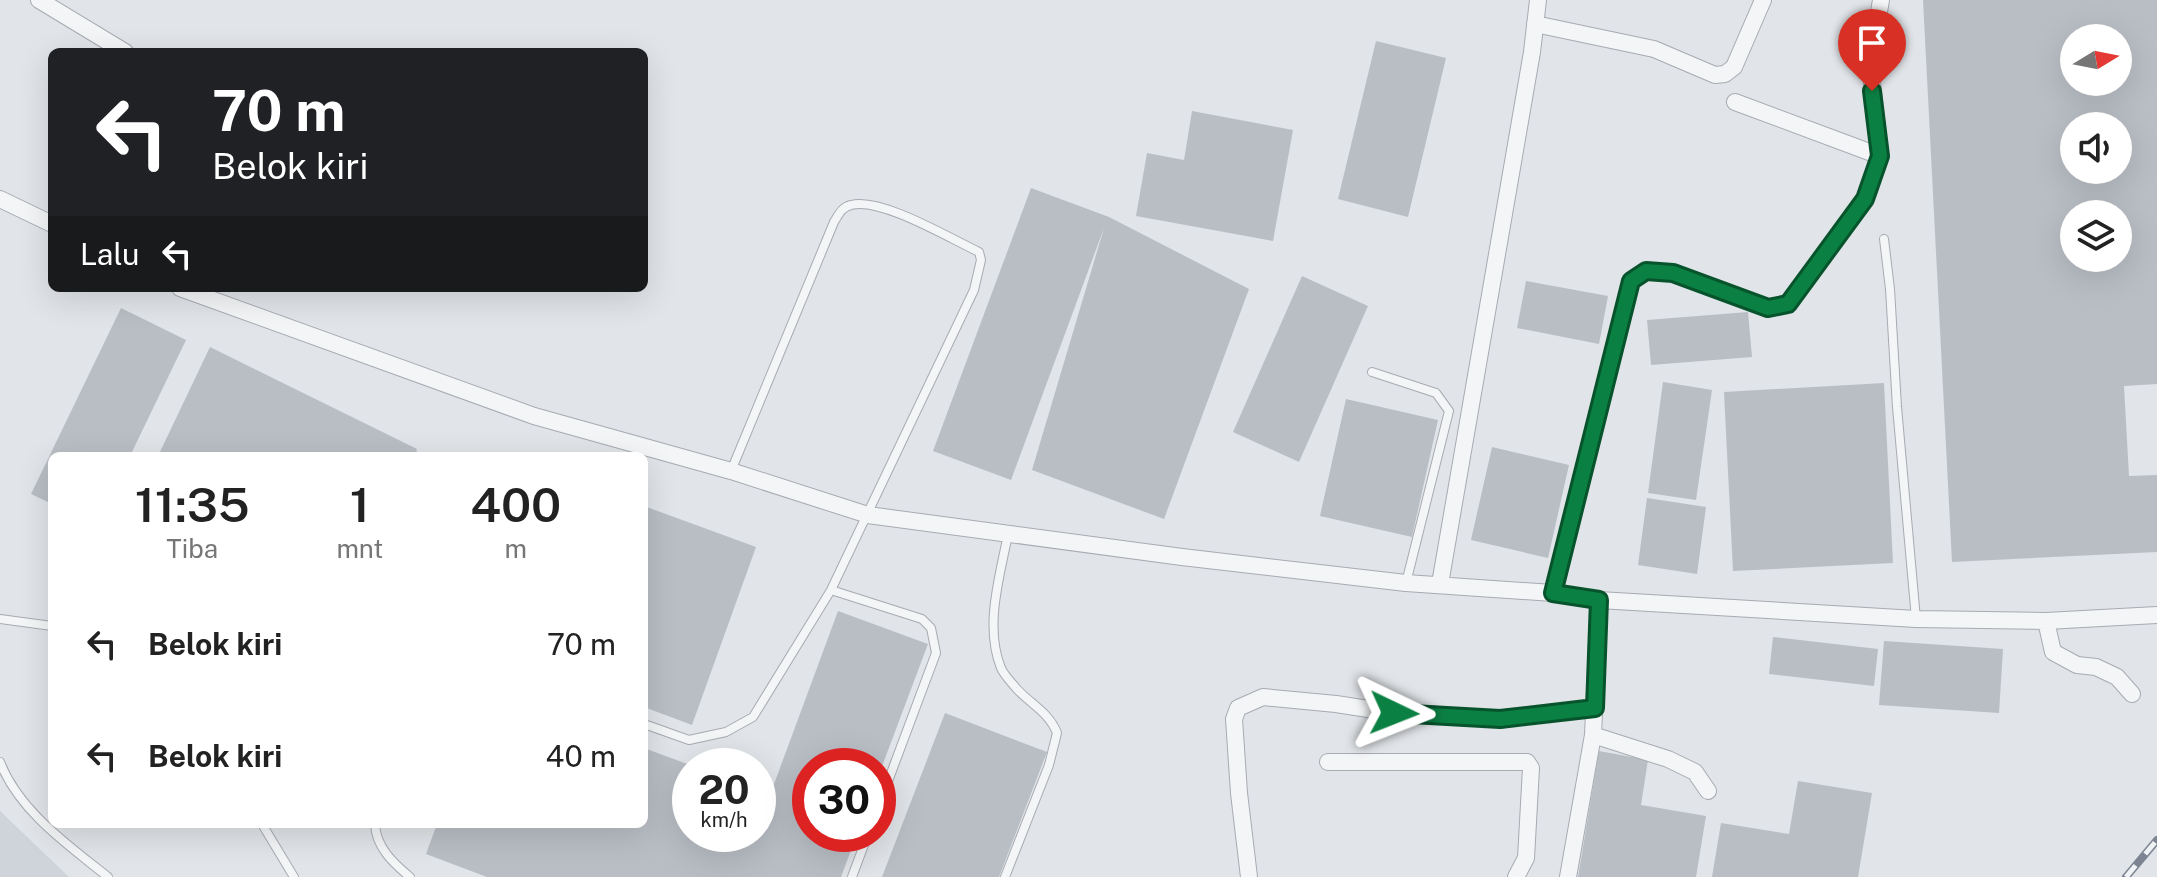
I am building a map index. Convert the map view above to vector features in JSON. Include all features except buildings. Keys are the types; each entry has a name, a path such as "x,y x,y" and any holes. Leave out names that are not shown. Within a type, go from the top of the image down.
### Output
{"street":[{"path":"39,0 118,48"},
{"path":"1440,584 1538,0"},
{"path":"1535,24 1654,49 1715,75 1725,74 1734,67 1763,0"},
{"path":"1553,593 1631,281 1646,271 1673,273 1768,308 1788,304 1865,199 1880,156 1870,64 1881,0"},
{"path":"1735,102 1880,156"},
{"path":"0,199 48,222"},
{"path":"191,292 534,416 731,471 868,515 1182,557 1406,583 1553,593 1599,600 1916,619 2046,621 2157,615"},
{"path":"1568,877 1593,735 1599,600"},
{"path":"2046,621 2053,652 2077,665 2096,667 2117,677 2132,694"},
{"path":"1249,877 1234,719 1238,708 1247,702 1263,697 1394,713 1500,719 1595,708"},
{"path":"1593,735 1668,759 1695,772 1708,791"},
{"path":"1328,762 1527,762 1531,768 1526,858 1516,877"}],"lane":[{"path":"648,725 689,740 726,732 753,717 831,590 868,515 974,290 981,260 979,252 878,204 852,204 842,209 731,471"},
{"path":"1884,239 1916,619"},
{"path":"1372,372 1436,393 1449,411 1406,583"},
{"path":"1005,877 1049,765 1057,733 1043,711 1022,694 1002,670 995,644 994,612 1008,533"},
{"path":"831,590 922,619 931,628 936,653 896,760"},
{"path":"0,619 48,625"},
{"path":"0,762 19,799 48,826"},
{"path":"50,828 108,877"},
{"path":"264,828 294,877"},
{"path":"375,828 387,857 410,877"},
{"path":"852,877 861,852"}],"shaded area":[{"path":"0,811 69,877 0,877"}],"railway":[{"path":"2126,877 2157,840"}],"route":[{"path":"1394,713 1500,719 1595,708 1599,600 1553,593 1631,281 1646,271 1673,273 1768,308 1788,304 1865,199 1880,156 1872,91"}]}
